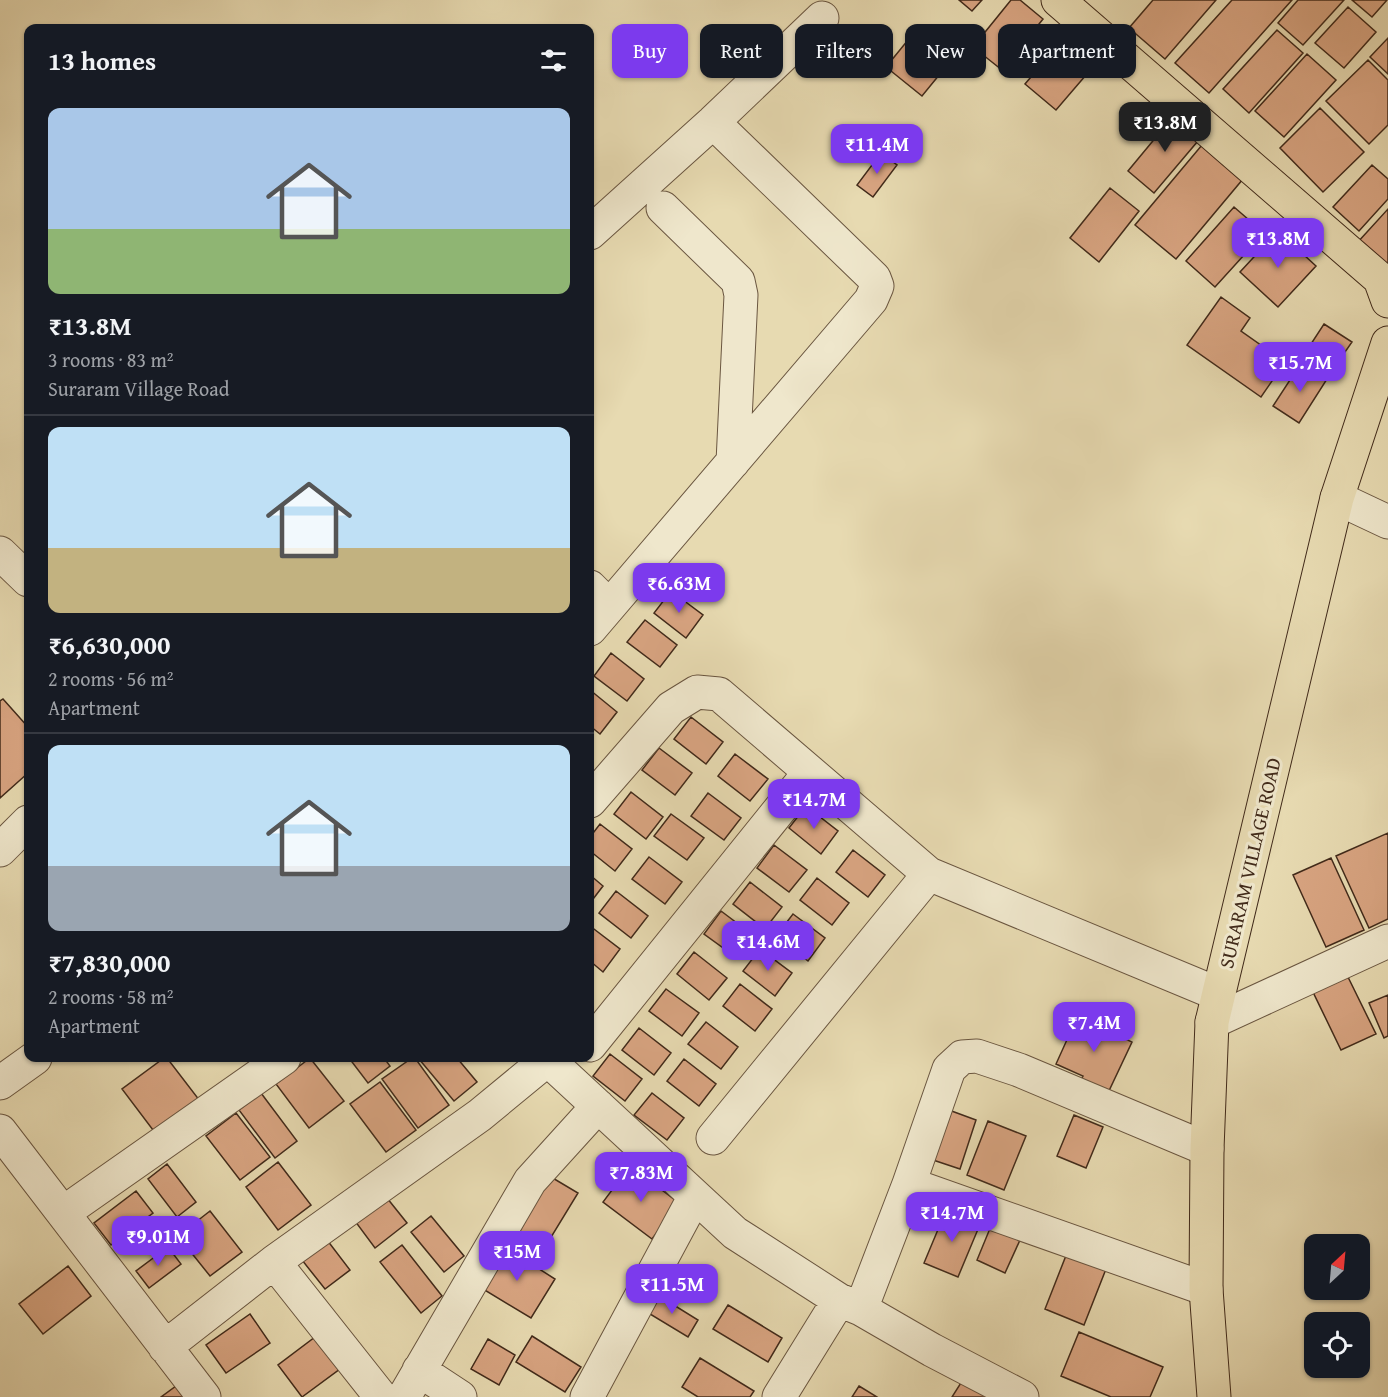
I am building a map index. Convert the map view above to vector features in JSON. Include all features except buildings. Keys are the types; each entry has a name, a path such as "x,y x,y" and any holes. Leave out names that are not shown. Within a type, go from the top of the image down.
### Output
{"main road":[{"path":"1058,0 1380,279 1388,301"},
{"name":"SURARAM VILLAGE ROAD","path":"1214,1397 1206,1289 1207,1149 1215,1008 1336,498 1388,343"}],"street":[{"path":"594,229 713,122 822,18"},
{"path":"596,608 733,462 871,300 877,286 874,278 713,122"},
{"path":"663,208 738,281 741,295 733,462"},
{"path":"1336,498 1388,522"},
{"path":"0,553 24,576"},
{"path":"594,796 671,708 697,692 719,694 929,874 1215,1008 1388,941"},
{"path":"594,1040 810,772"},
{"path":"0,850 24,826"},
{"path":"713,1138 929,874"},
{"path":"779,1397 850,1304 909,1184 949,1068 962,1057 977,1056 1019,1070 1207,1149"},
{"path":"0,1083 29,1062"},
{"path":"63,1212 278,1062"},
{"path":"165,1347 274,1262 480,1114 542,1062"},
{"path":"551,1062 735,1233 850,1304 1022,1397"},
{"path":"460,1397 412,1384 530,1181 598,1106"},
{"path":"0,1131 204,1397"},
{"path":"909,1184 1206,1289"},
{"path":"587,1397 695,1196"},
{"path":"274,1262 381,1397"}]}
